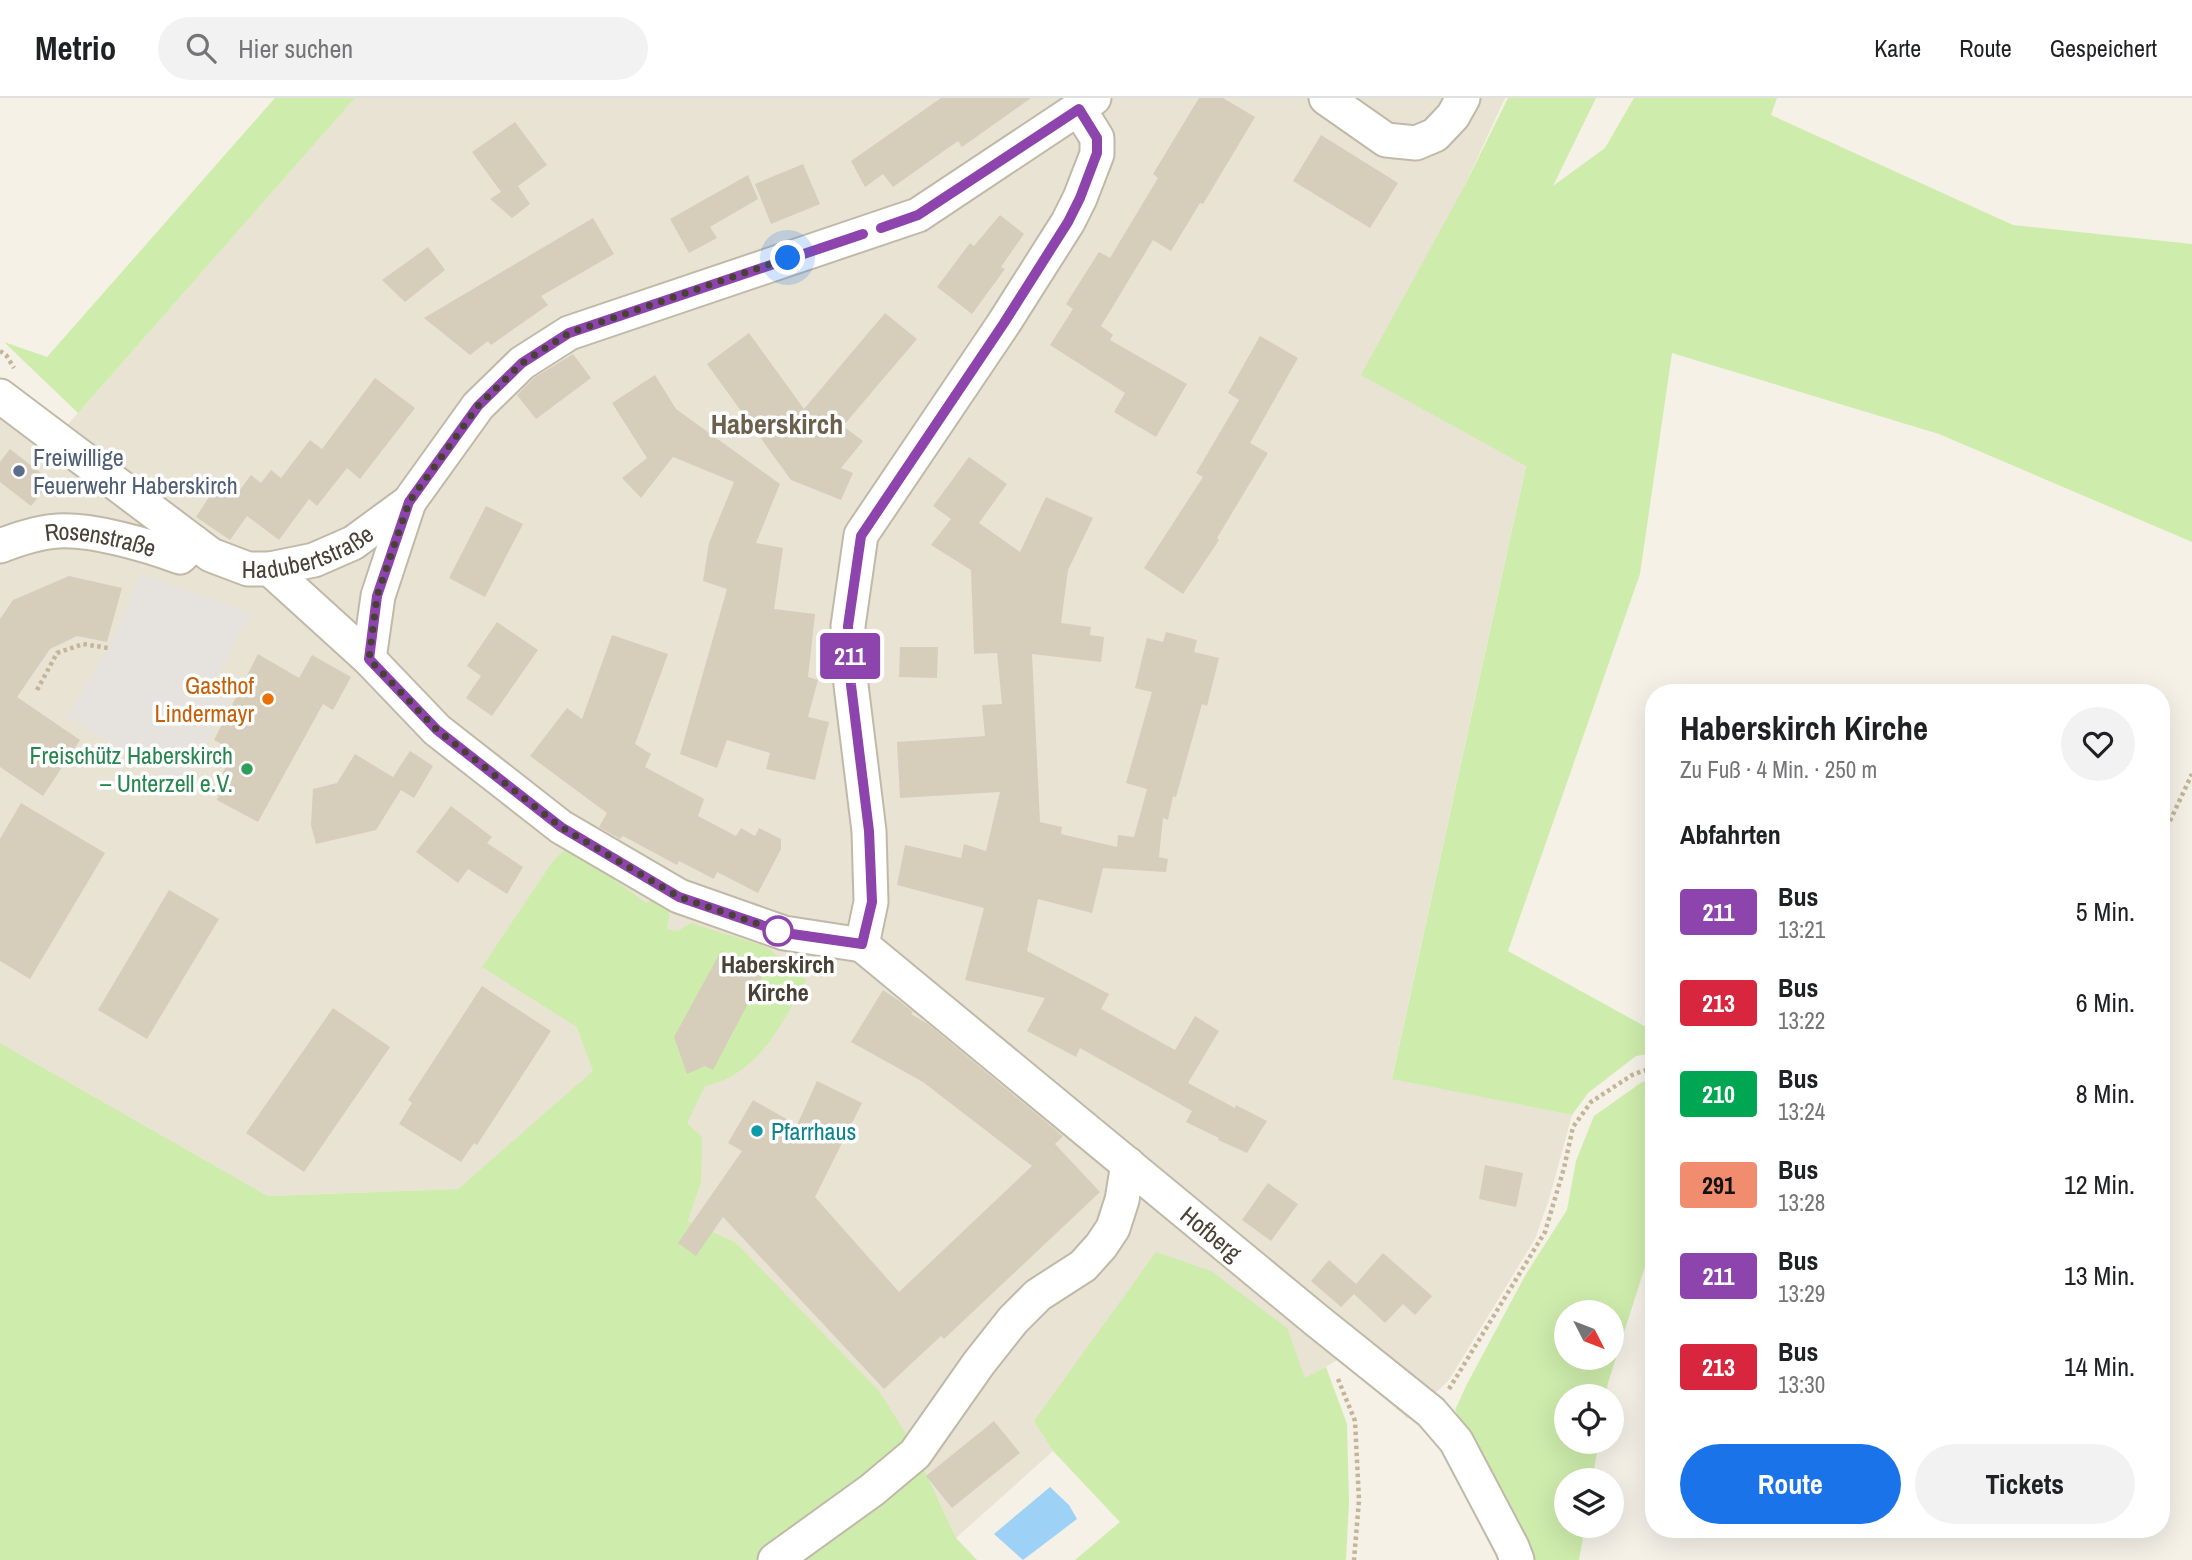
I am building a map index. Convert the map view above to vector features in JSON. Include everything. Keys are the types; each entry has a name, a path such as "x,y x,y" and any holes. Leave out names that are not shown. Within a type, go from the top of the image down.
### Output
{"street":[{"path":"1326,98 1386,140 1416,143 1435,135 1453,116 1463,98"},
{"path":"270,569 369,659 437,730 561,827 679,897 785,933 862,944 872,902 869,831 851,685 848,626 861,536 1004,323 1068,222 1097,153 1097,138 1086,104"},
{"name":"Hadubertstraße","path":"0,396 211,555 248,569 270,569 314,560 354,543 409,502 478,406 522,363 569,333 918,215 1086,104"},
{"path":"369,659 377,596 409,502"},
{"name":"Rosenstraße","path":"0,546 58,531 116,538 180,557 195,543"},
{"name":"Hofberg","path":"862,944 1431,1412 1456,1441 1517,1560"},
{"path":"775,1560 872,1490 915,1454 1013,1320 1038,1295 1083,1266 1101,1246 1114,1228 1128,1164"}],"path":[{"path":"37,690 57,653 83,644 108,648"},
{"path":"2170,821 2192,774"},
{"path":"1431,1412 1456,1380 1545,1232 1573,1127 1591,1101 1632,1075 1645,1070"},
{"path":"1335,1370 1355,1422 1359,1500 1354,1560"}],"shaded area":[{"path":"355,98 1505,98 1464,187 1526,465 1392,1078 1572,1115 1535,1239 1449,1380 1408,1419 1339,1359 1305,1379 1034,1420 1053,1451 956,1538 913,1445 735,1242 688,1221 701,1183 594,1071 458,1189 268,1196 0,1043 0,396 56,438"},
{"path":"140,574 251,613 210,688 231,699 183,785 67,717 113,640"}],"green space":[{"path":"275,98 355,98 78,413 4,342 47,357"},
{"path":"1508,98 1596,98 1553,186 1605,148 1634,98 1777,98 1771,115 2013,225 2192,244 2192,542 1939,434 1672,353 1640,574 1508,951 1645,1026 1645,1054 1636,1056 1588,1093 1572,1115 1392,1079 1526,466 1361,375 1464,187"},
{"path":"568,850 575,851 646,903 653,899 670,908 667,929 678,931 691,923 767,947 806,980 778,1030 755,1059 724,1080 705,1086 687,1123 702,1137 701,1183 688,1221 735,1242 879,1391 913,1445 956,1538 977,1560 0,1560 0,1043 268,1196 458,1189 593,1071 577,1027 482,967 553,861"},
{"path":"1645,1081 1645,1266 1624,1333 1624,1300 1554,1300 1554,1370 1612,1370 1608,1384 1554,1384 1554,1454 1597,1454 1594,1468 1554,1468 1554,1538 1583,1538 1579,1560 1533,1560 1455,1410 1526,1274 1567,1210 1576,1161 1594,1116"},
{"path":"1156,1252 1211,1271 1287,1328 1305,1378 1326,1367 1347,1424 1349,1502 1346,1560 1075,1560 1120,1522 1053,1451 1034,1421"}],"water":[{"path":"1050,1487 1069,1505 1077,1519 1023,1560 994,1534"}],"building":[{"path":"941,98 1031,98 962,147 958,141 893,187 883,174 865,187 851,161"},
{"path":"1199,98 1223,98 1255,117 1203,204 1200,203 1171,251 1153,240 1101,326 1113,335 1110,340 1187,384 1156,437 1114,412 1125,393 1050,345 1073,309 1066,304 1099,252 1110,258 1158,178 1153,174"},
{"path":"515,122 547,165 518,186 530,204 512,218 490,199 501,192 472,152"},
{"path":"1321,135 1398,183 1370,228 1293,181"},
{"path":"803,164 820,204 771,224 755,184"},
{"path":"748,175 758,199 710,227 717,238 689,253 670,219"},
{"path":"1000,215 1024,234 1001,267 1005,269 972,314 937,287 970,243 974,246"},
{"path":"593,218 614,254 541,296 548,305 491,345 488,341 470,355 424,318"},
{"path":"428,247 445,270 405,302 382,280"},
{"path":"885,313 917,339 843,426 863,441 841,468 853,473 841,500 791,480 707,364 749,333 804,409"},
{"path":"1260,336 1298,358 1250,443 1268,453 1217,538 1219,540 1183,594 1144,568 1203,477 1196,473 1239,400 1228,393"},
{"path":"573,354 591,378 536,419 517,395 534,378"},
{"path":"655,375 676,409 780,484 756,543 783,548 774,609 815,614 808,677 818,680 808,717 829,722 815,780 766,769 770,753 727,740 717,768 680,754 727,589 703,581 709,543 734,482 673,457 641,498 622,478 647,458 612,403"},
{"path":"375,378 415,408 360,479 347,468 317,506 309,499 279,540 247,516 230,540 196,517 218,483 236,495 251,475 261,483 271,470 281,478 310,440 322,449"},
{"name":"Freiwillige Feuerwehr Haberskirch","path":"10,449 51,481 31,506 0,482 0,462"},
{"path":"969,457 1007,484 979,523 1020,552 1046,497 1093,518 1068,570 1061,623 1091,627 1090,635 1104,637 1101,662 1032,654 1040,822 1062,827 1061,834 1117,847 1118,835 1134,837 1147,789 1126,783 1152,692 1135,688 1147,638 1163,642 1166,632 1197,640 1194,652 1219,658 1207,706 1202,704 1168,820 1163,818 1159,857 1168,859 1166,872 1103,868 1092,913 1038,899 1027,951 1109,994 1101,1009 1175,1050 1195,1016 1219,1031 1188,1083 1235,1108 1236,1105 1267,1121 1247,1153 1186,1122 1192,1111 1080,1048 1076,1057 1027,1031 1045,998 965,980 984,908 897,885 905,845 961,858 964,844 986,851 1000,792 900,798 897,742 985,736 982,705 1002,704 997,653 974,654 971,570 931,545 951,519 933,506"},
{"path":"486,506 523,524 485,597 449,578"},
{"path":"69,576 122,588 107,642 77,636 50,649 17,697 80,740 43,796 0,767 0,619 13,600"},
{"path":"497,622 538,650 492,716 466,698 481,676 467,666"},
{"path":"612,635 668,654 635,744 651,754 645,767 704,799 698,816 736,836 741,828 755,836 759,828 781,839 781,849 758,893 717,872 714,879 679,861 677,865 623,836 620,839 599,827 607,813 530,756 567,708 582,719"},
{"path":"900,647 938,647 937,678 899,677"},
{"path":"258,654 299,678 312,655 351,677 333,710 323,704 258,822 217,800 220,793 214,790 234,751 214,740"},
{"path":"410,751 433,766 414,798 401,790 376,830 316,844 311,825 313,789 337,783 355,754 393,777"},
{"path":"21,803 105,853 30,979 0,961 0,839"},
{"path":"451,806 492,837 487,843 523,867 507,894 468,869 458,883 416,852"},
{"path":"169,890 219,919 147,1039 98,1010"},
{"path":"721,951 763,975 713,1070 705,1066 687,1074 674,1037"},
{"path":"482,986 551,1031 477,1145 474,1143 461,1162 399,1124 412,1103 408,1100"},
{"path":"883,990 1063,1136 1055,1144 1100,1192 944,1339 941,1336 884,1389 723,1217 696,1256 678,1243 742,1151 728,1143 753,1100 797,1125 817,1081 862,1103 815,1197 899,1292 1032,1166 923,1082 851,1042"},
{"path":"333,1008 390,1047 304,1172 246,1133"},
{"path":"1485,1165 1523,1173 1516,1207 1479,1199"},
{"path":"1268,1183 1298,1204 1271,1241 1242,1220"},
{"path":"1383,1253 1432,1296 1415,1315 1403,1304 1385,1323 1354,1294 1341,1307 1311,1281 1329,1260 1356,1284"},
{"path":"994,1421 1020,1453 952,1508 926,1476"}],"bus line":[{"name":"211","path":"863,234 569,333 522,363 478,406 409,502 377,596 369,659 437,730 561,827 679,897 785,933 862,944 872,902 869,831 851,685 848,626 861,536 1004,323 1068,222 1097,153 1097,138 1079,109 918,215 881,228"}],"place":[{"name":"Freiwillige Feuerwehr Haberskirch","path":"19,471"},
{"name":"Gasthof Lindermayr","path":"268,699"},
{"name":"Freischütz Haberskirch – Unterzell e.V.","path":"247,769"},
{"name":"Haberskirch Kirche","path":"778,931"},
{"name":"Pfarrhaus","path":"757,1131"}],"district":[{"name":"Haberskirch","path":"777,424"}],"route":[{"path":"778,931 785,933 679,897 561,827 437,730 369,659 377,596 409,502 478,406 522,363 569,333 788,258"}]}
